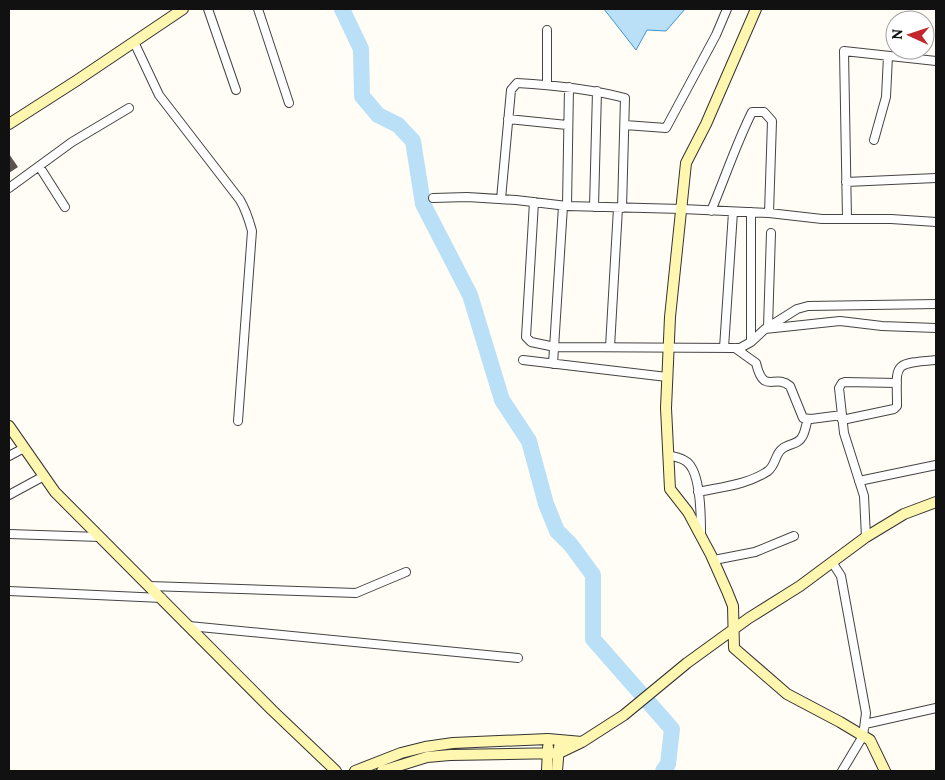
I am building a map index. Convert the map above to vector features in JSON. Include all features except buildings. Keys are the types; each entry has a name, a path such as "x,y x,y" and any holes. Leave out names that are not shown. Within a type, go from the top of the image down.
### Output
{"street":[{"path":"208,9 236,90"},
{"path":"258,9 289,103"},
{"path":"625,125 666,128 716,35 727,9"},
{"path":"756,9 706,124 686,163 670,318 667,377 666,408 670,489 688,512 714,560 733,606 734,648 787,694 870,740 885,771"},
{"path":"9,124 134,42 177,11"},
{"path":"547,30 547,85"},
{"path":"134,42 159,96 240,200 250,221 252,231 238,421"},
{"path":"847,219 844,52 885,56"},
{"path":"874,140 886,97 888,60"},
{"path":"501,199 511,90 517,83 569,87 625,98 625,125 610,347"},
{"path":"553,364 565,206 569,87"},
{"path":"594,207 597,91"},
{"path":"9,188 72,142 129,108"},
{"path":"711,210 726,177 741,133 752,112 764,112 772,121 768,213"},
{"path":"508,119 567,125"},
{"path":"39,166 65,207"},
{"path":"846,182 936,178"},
{"path":"433,198 467,197 565,206 711,210 768,213 822,219 891,218 936,222"},
{"path":"534,202 526,337 531,342 555,346 740,348 751,342 767,328 798,309 808,306 936,304"},
{"path":"724,348 733,212"},
{"path":"751,212 751,342"},
{"path":"767,328 771,233"},
{"path":"767,328 840,321 882,326 936,328"},
{"path":"735,348 756,363 761,379 787,383 790,386 800,414 803,418 808,419 842,417 894,409 897,406 899,367 905,362 936,360"},
{"path":"523,360 667,377"},
{"path":"866,537 865,505 844,433 839,392 842,383 845,382 897,383"},
{"path":"698,492 738,484 768,470 784,447 803,437 808,419"},
{"path":"9,426 55,492 331,769"},
{"path":"9,456 24,448"},
{"path":"668,455 681,458 689,463 695,472 701,512 701,536"},
{"path":"859,481 936,465"},
{"path":"9,496 44,476"},
{"path":"382,771 427,758 450,755 554,753 582,742 624,715 734,629 800,586 866,537 904,514 936,502"},
{"path":"9,534 100,537"},
{"path":"714,560 755,552 794,536"},
{"path":"832,562 841,576 866,713 863,736 842,771"},
{"path":"149,586 356,593 406,572"},
{"path":"9,592 162,598"},
{"path":"189,626 518,658"},
{"path":"864,724 936,708"},
{"path":"355,771 401,753 452,743 548,739 582,742"},
{"path":"548,739 554,753 557,771"},
{"path":"547,771 559,739"}],"water":[{"path":"604,9 685,9 666,31 647,30 636,50"}],"waterway":[{"path":"342,9 361,49 362,96 378,115 398,125 413,141 423,204 470,295 502,400 529,441 546,504 557,531 571,545 593,575 593,639 672,729 668,764 663,771"}]}
